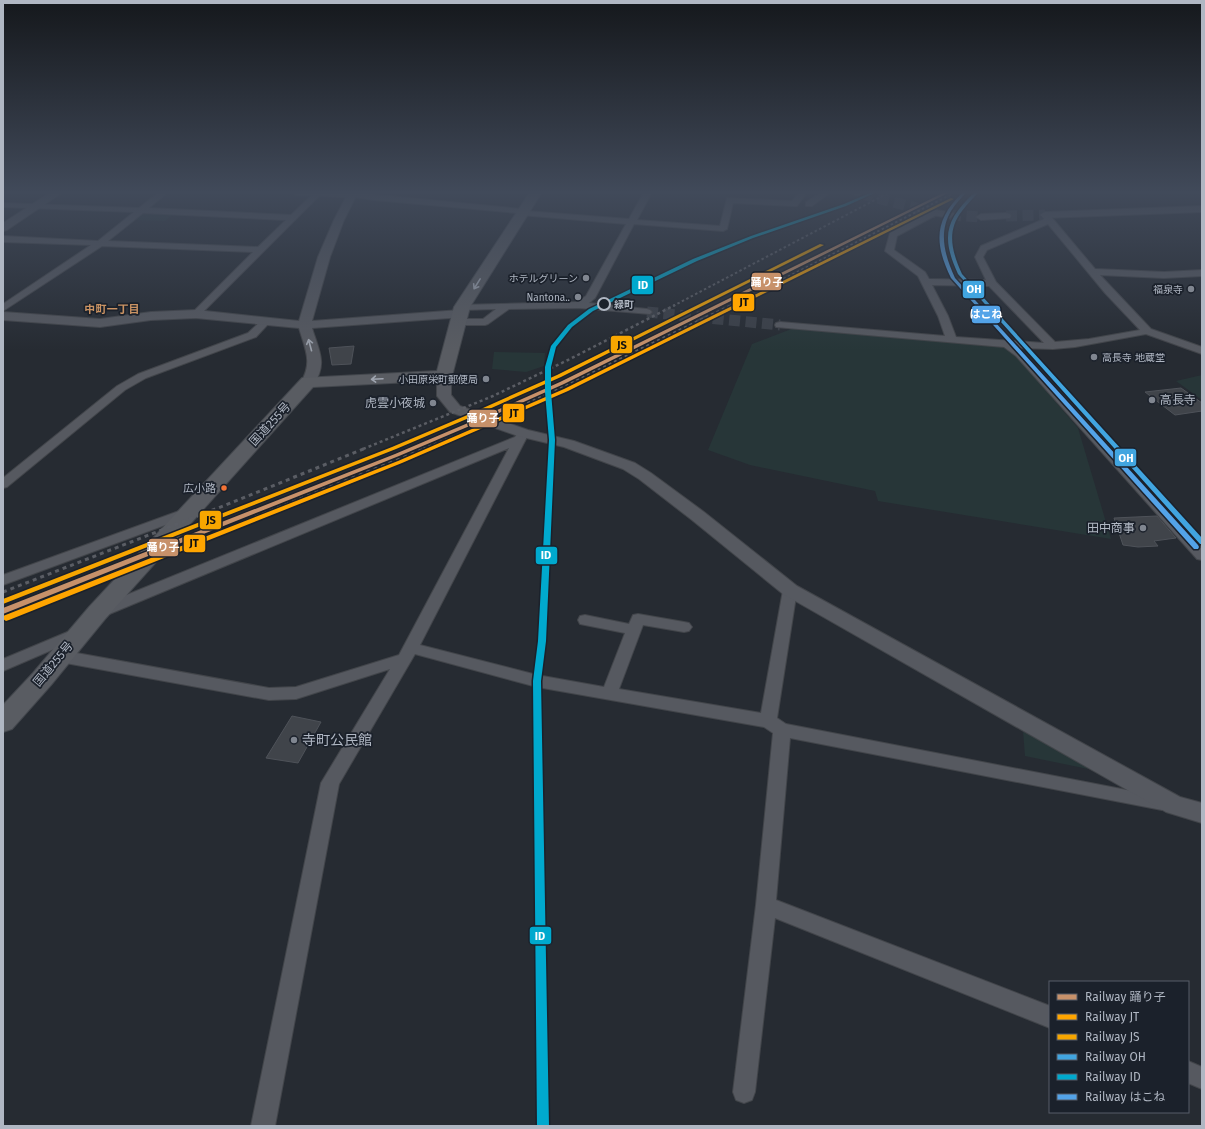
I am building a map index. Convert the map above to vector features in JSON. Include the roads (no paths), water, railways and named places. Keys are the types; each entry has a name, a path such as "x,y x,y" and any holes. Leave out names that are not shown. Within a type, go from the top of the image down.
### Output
{"highway":[{"path":"308,382 444,376 460,314 502,245"},
{"name":"国道255号","path":"3,722 97,613 308,382"}],"street":[{"path":"3,308 97,245"},
{"path":"138,245 259,250"},
{"path":"196,314 264,245"},
{"path":"308,382 314,372 315,361 304,324 312,294 329,245"},
{"path":"580,305 590,298 619,245"},
{"path":"891,245 889,251 922,274 943,316 951,338"},
{"path":"991,245 984,248 979,257 992,283 1053,346"},
{"path":"1070,245 1108,291 1147,331 1202,351"},
{"path":"1092,272 1164,275 1202,273"},
{"path":"926,282 992,283"},
{"path":"3,316 100,323 151,316 196,314 304,324 460,314 507,306 580,305 647,312"},
{"path":"460,314 485,322 507,306"},
{"path":"3,484 121,388 142,376 252,335 266,321"},
{"path":"780,325 951,338 1007,344 1053,346 1098,342 1147,331"},
{"path":"1007,344 1020,354 1202,556"},
{"path":"444,376 444,396 455,409 521,436 569,444 629,466 645,476 698,516 790,590 1174,805"},
{"path":"97,613 521,436"},
{"path":"263,1126 330,783 407,654 521,436"},
{"path":"3,580 190,511"},
{"path":"744,1092 766,904 775,726 790,590"},
{"path":"610,693 638,618 684,627"},
{"path":"585,620 634,630"},
{"path":"3,665 80,632"},
{"path":"60,656 269,694 296,693 407,654 1174,805 1202,814"},
{"path":"766,904 1049,1017"},
{"path":"1189,1072 1202,1078"}],"tunnel":[{"path":"647,312 780,325"}],"railway":[{"path":"673,306 790,245"},
{"path":"732,305 852,245"},
{"path":"363,449 493,396 568,360 675,305"},
{"path":"423,449 475,428 732,305"},
{"path":"3,592 366,448"},
{"path":"3,619 426,448"}],"rail line":[{"name":"ID","path":"543,1126 537,681 542,641 552,440 548,392 548,367 553,347 561,336 570,326 591,310 695,260 733,245"},
{"name":"JS","path":"3,602 394,448 467,417 559,376 822,245"},
{"name":"踊り子","path":"3,611 397,455 470,424 562,383 842,245"},
{"name":"JT","path":"6,618 400,462 473,431 566,390 860,245"},
{"name":"はこね","path":"942,245 947,266 953,278 1196,547"},
{"name":"OH","path":"950,245 954,261 960,274 1202,542"}],"place":[{"name":"ホテルグリーン","path":"586,278"},
{"name":"福泉寺","path":"1191,289"},
{"name":"Nantona..","path":"578,297"},
{"name":"緑町","path":"604,304"},
{"name":"高長寺 地蔵堂","path":"1094,357"},
{"name":"小田原栄町郵便局","path":"486,379"},
{"name":"高長寺","path":"1152,400"},
{"name":"虎雲小夜城","path":"433,403"},
{"name":"広小路","path":"224,488"},
{"name":"田中商事","path":"1143,528"},
{"name":"寺町公民館","path":"294,740"}],"district":[{"name":"中町一丁目","path":"112,309"}]}
